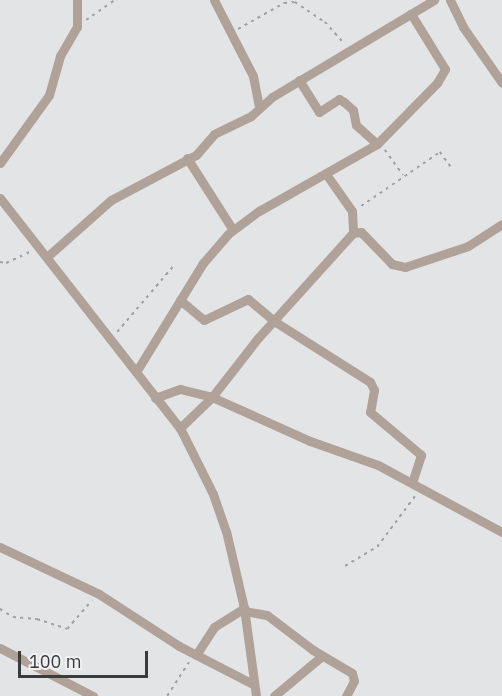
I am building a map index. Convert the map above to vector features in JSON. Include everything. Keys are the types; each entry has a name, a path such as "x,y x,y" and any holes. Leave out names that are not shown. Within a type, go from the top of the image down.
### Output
{"street":[{"path":"0,163 16,136 49,95 60,56 77,27 77,0"},
{"path":"214,0 253,76 259,107"},
{"path":"45,251 111,201 202,150 214,134 243,121 298,80 357,49 434,0"},
{"path":"455,2 502,83"},
{"path":"136,372 212,252 233,230 377,144 408,116 445,72 411,14"},
{"path":"298,80 319,112 339,99 344,102 353,110 356,125 377,144"},
{"path":"187,158 233,230"},
{"path":"326,174 352,211 353,233"},
{"path":"0,198 45,251 180,428 220,513 244,609 256,696"},
{"path":"180,428 212,397 274,321 353,233 361,232 392,264 405,267 468,246 502,224"},
{"path":"180,300 204,320 248,299 274,321 374,386 370,412 421,455 417,484"},
{"path":"155,398 180,389 212,397 417,484 502,532"},
{"path":"0,548 99,594 195,655 253,684"},
{"path":"195,655 214,627 244,609 267,615 322,656 352,673 354,681 346,696"},
{"path":"0,648 93,696"},
{"path":"274,696 322,656"}],"path":[{"path":"77,27 115,0"},
{"path":"230,34 284,3 295,2 325,22 342,43 357,49"},
{"path":"377,144 404,176"},
{"path":"352,211 440,152 453,170"},
{"path":"0,262 6,263 45,251"},
{"path":"112,340 175,264"},
{"path":"345,566 377,546 417,484"},
{"path":"0,609 13,617 38,619 67,629 99,594"},
{"path":"167,696 195,655"}]}
